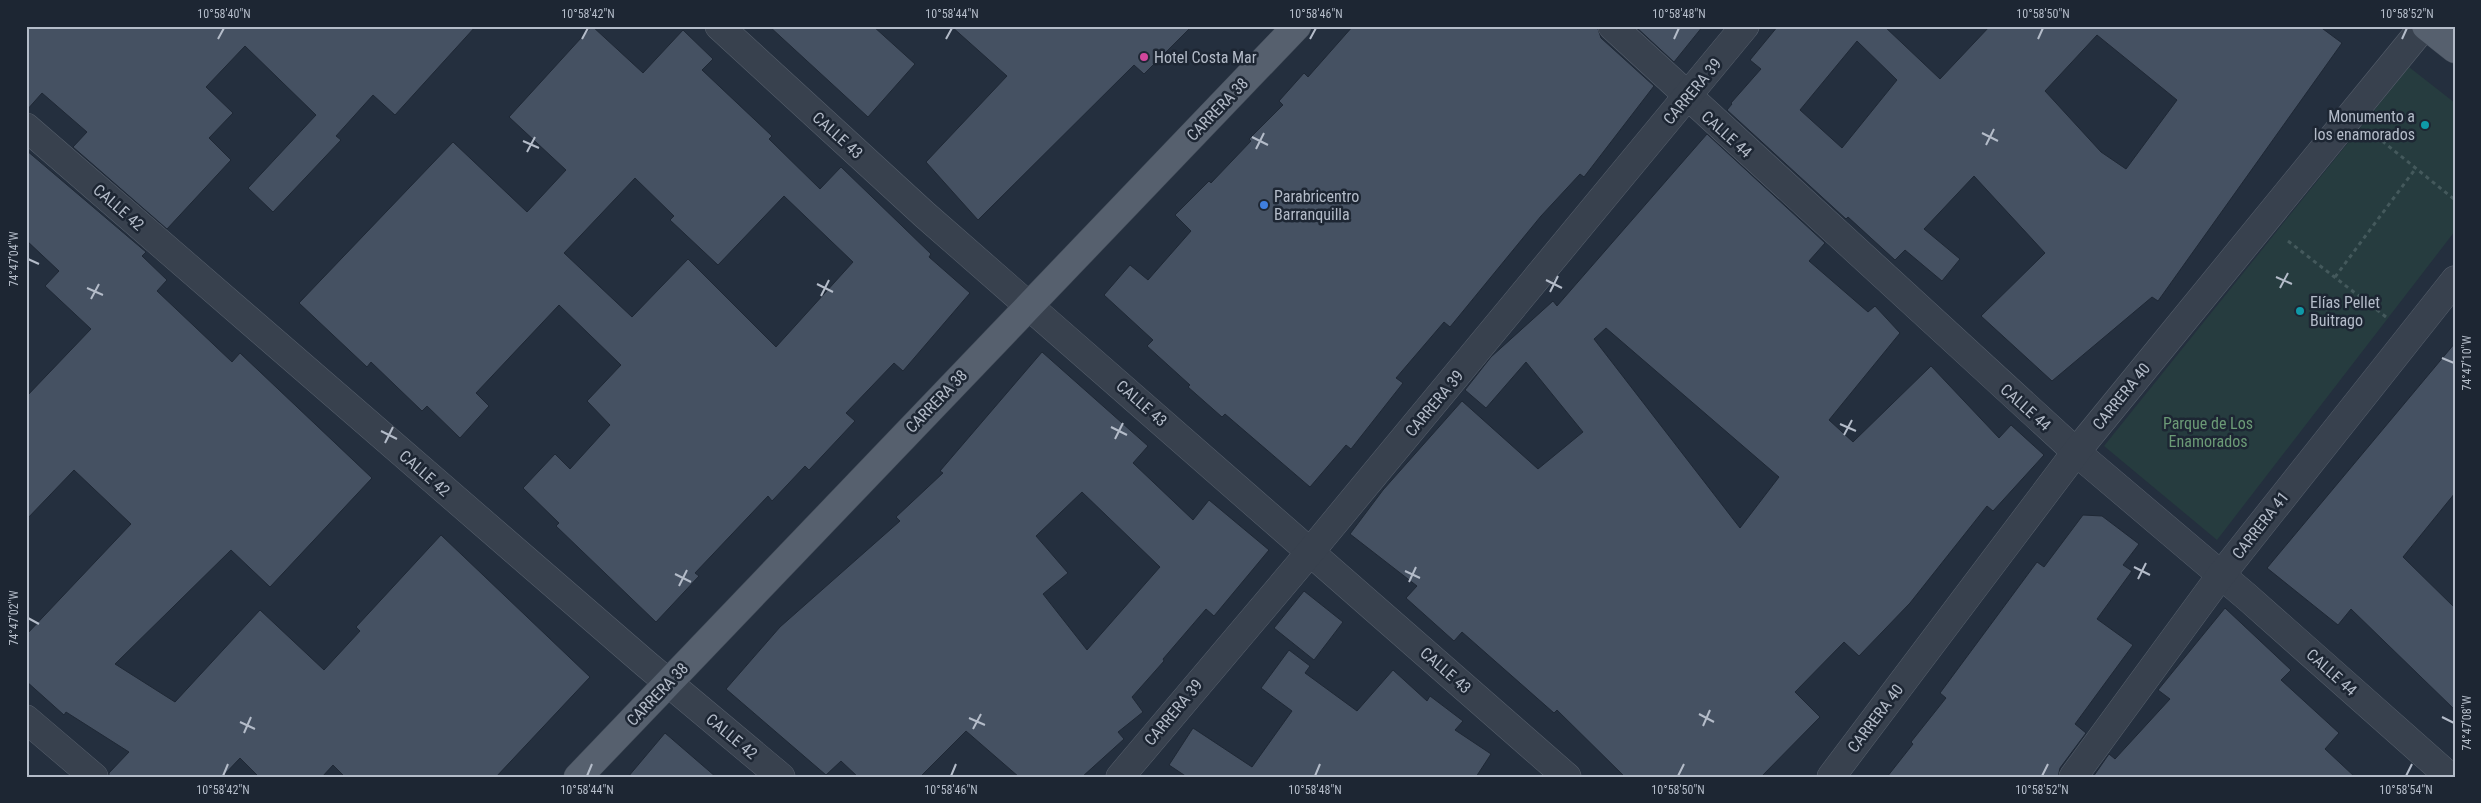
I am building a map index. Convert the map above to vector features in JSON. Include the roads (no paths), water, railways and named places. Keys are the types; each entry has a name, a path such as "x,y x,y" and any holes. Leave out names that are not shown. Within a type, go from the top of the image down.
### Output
{"main road":[{"name":"CARRERA 38","path":"578,777 1297,26"},
{"path":"2425,26 2455,50"}],"street":[{"name":"CALLE 43","path":"719,26 925,215 1029,304 1567,777"},
{"name":"CALLE 44","path":"1612,26 1687,97 2076,452 2220,575 2450,777"},
{"name":"CARRERA 39","path":"1120,777 1311,551 1745,26"},
{"name":"CARRERA 40","path":"1831,777 2076,452 2425,26"},
{"name":"CALLE 42","path":"26,127 668,682 781,777"},
{"name":"CARRERA 41","path":"2073,777 2220,575 2455,280"},
{"path":"26,719 94,777"}],"place":[{"name":"Hotel Costa Mar","path":"1144,57"},
{"name":"Monumento a los enamorados","path":"2425,125"},
{"name":"Parabricentro Barranquilla","path":"1264,205"},
{"name":"Elías Pellet Buitrago","path":"2300,311"}],"park label":[{"name":"Parque de Los Enamorados","path":"2208,432"}]}
